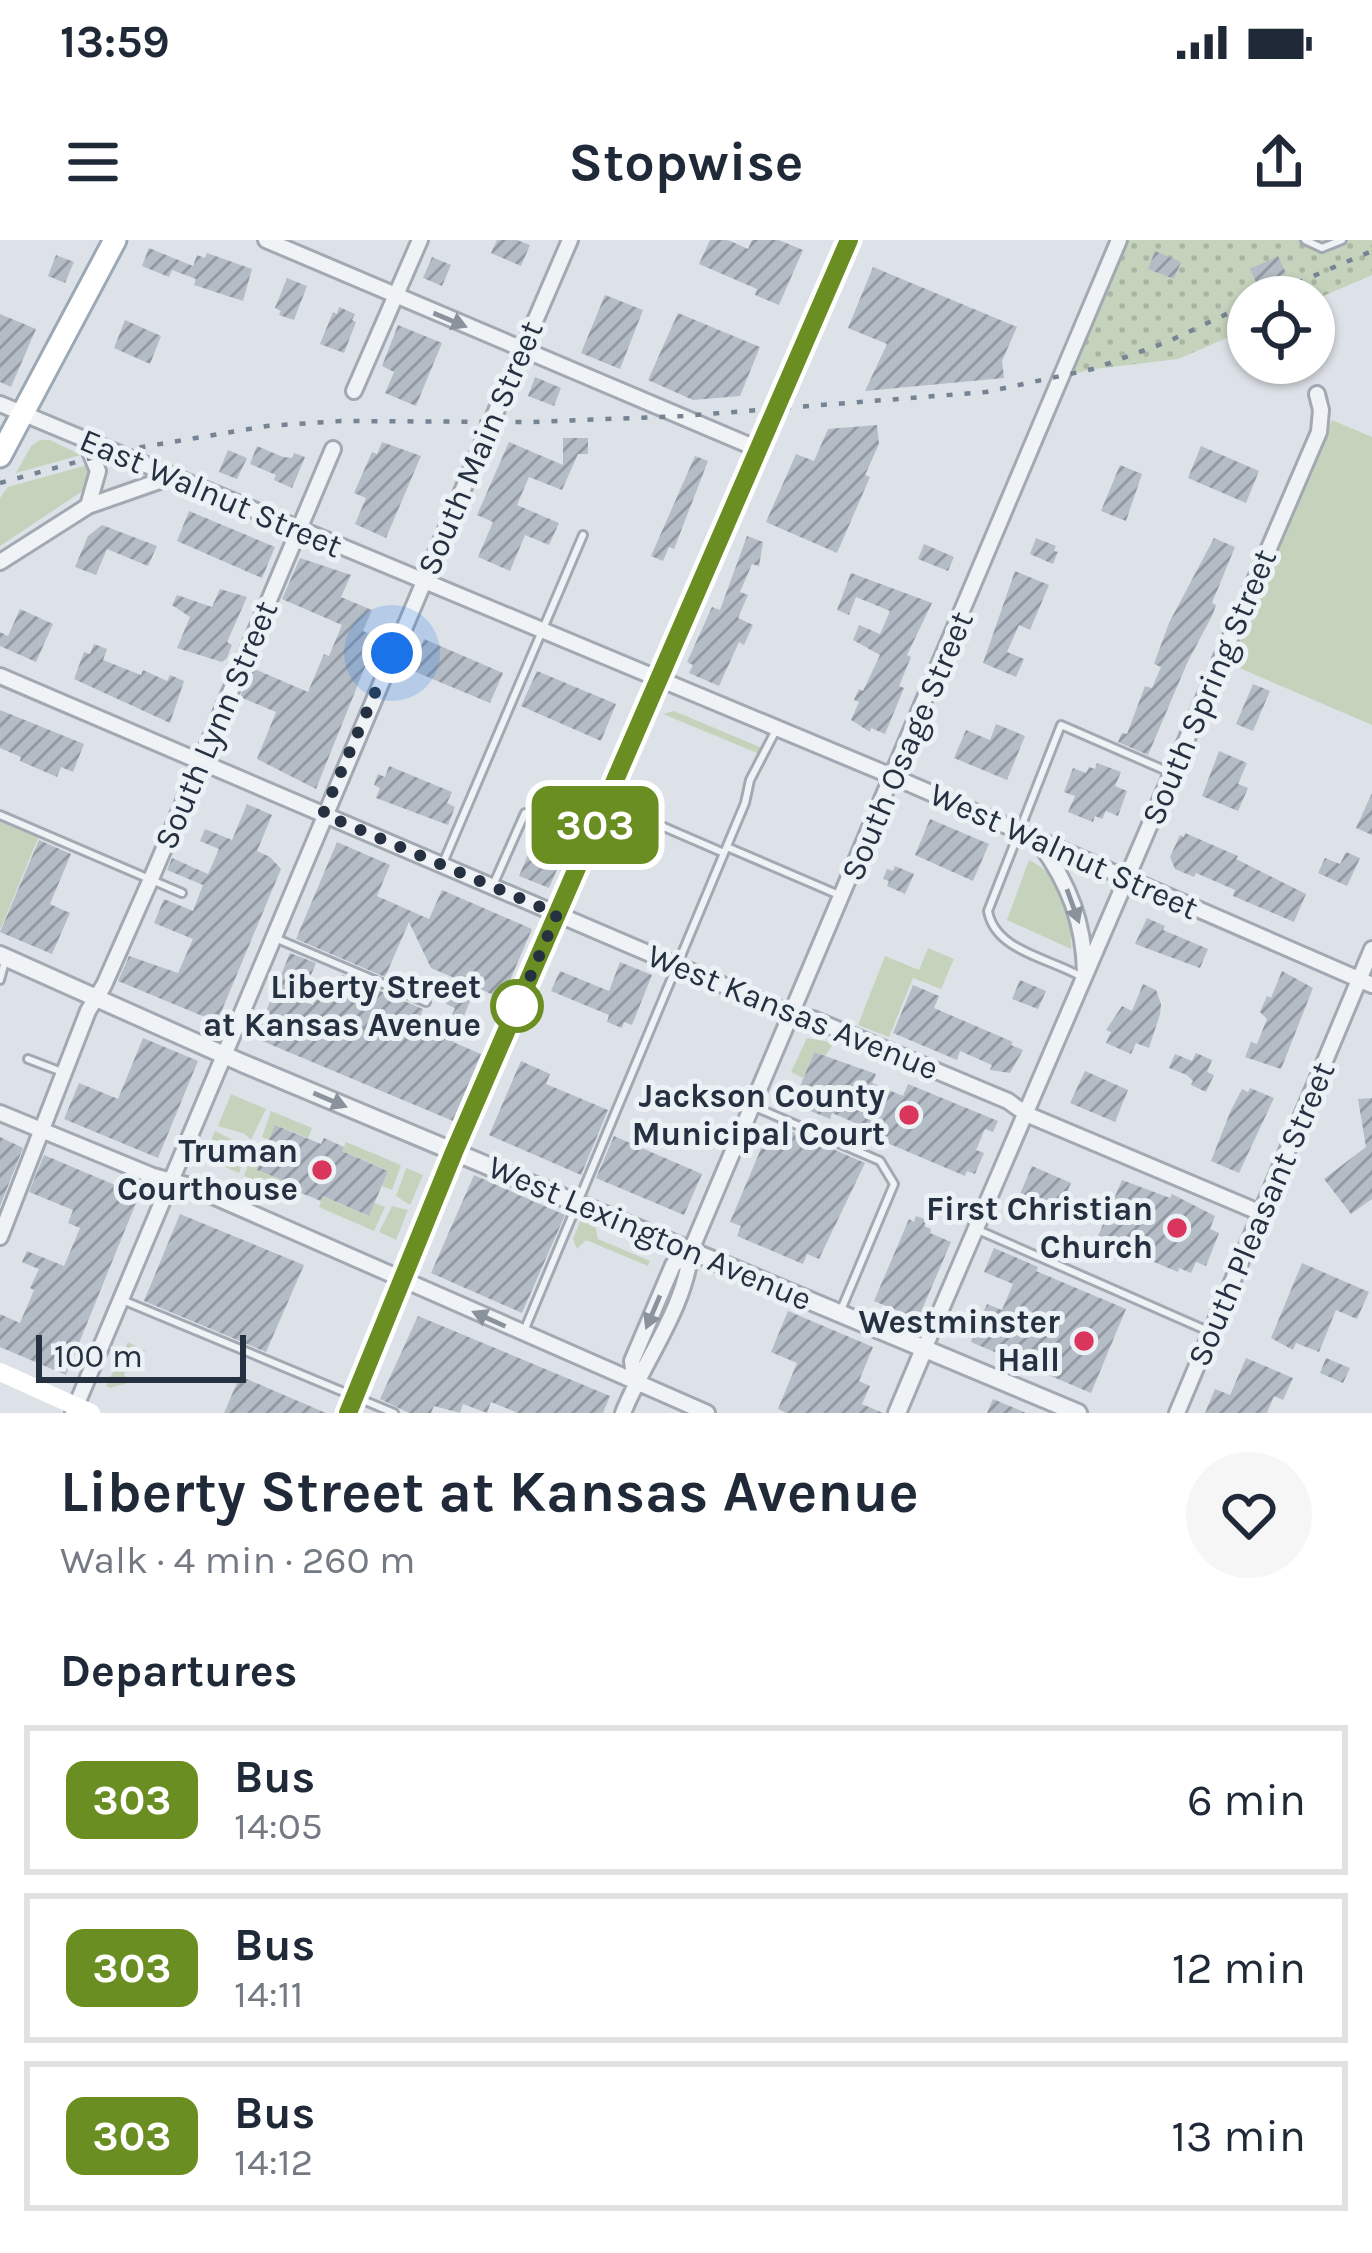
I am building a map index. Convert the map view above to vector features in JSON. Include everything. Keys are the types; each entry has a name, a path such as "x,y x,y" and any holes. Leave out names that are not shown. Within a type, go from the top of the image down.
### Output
{"main road":[{"path":"2,450 115,240"},
{"path":"0,1372 80,1411"}],"street":[{"path":"266,240 758,449"},
{"path":"354,392 420,240"},
{"name":"South Main Street","path":"80,1411 120,1298 222,1054 570,240"},
{"path":"348,1413 454,1152 849,240"},
{"name":"South Osage Street","path":"623,1413 689,1270 691,1250 1119,240"},
{"name":"South Spring Street","path":"924,1349 1319,432 1317,394"},
{"name":"East Walnut Street","path":"0,404 422,581"},
{"path":"85,440 98,471 88,506"},
{"name":"South Lynn Street","path":"0,1237 62,1072 151,879 333,449"},
{"path":"0,562 88,506 171,476"},
{"name":"West Walnut Street","path":"422,581 894,777 1365,982"},
{"name":"West Kansas Avenue","path":"0,676 793,1015 813,1019 1009,1101 1026,1114 1261,1213"},
{"name":"South Spring Street","path":"1037,840 1075,905 1085,943 1085,979"},
{"name":"South Pleasant Street","path":"1177,1413 1365,982 1372,949"},
{"name":"West Lexington Avenue","path":"3,956 126,1018 1078,1413"},
{"path":"0,1113 190,1186 706,1413"},
{"path":"897,1413 924,1349"}],"lane":[{"path":"1306,240 1322,248 1342,240"},
{"path":"442,865 583,535"},
{"path":"1085,979 1006,941 991,928 988,911 1061,725 1172,773"},
{"path":"523,1334 745,803 749,780 776,729"},
{"path":"605,801 843,896"},
{"path":"492,886 525,813 589,838"},
{"path":"0,815 182,893"},
{"path":"272,936 426,1003"},
{"path":"0,980 3,956"},
{"path":"28,1059 62,1072"},
{"path":"754,1107 880,1161 894,1184 840,1313"},
{"path":"976,1229 1211,1332"},
{"path":"120,1298 394,1413"}],"green space":[{"path":"1119,240 1372,240 1372,275 1335,291 1335,276 1227,276 1227,338 1178,359 1061,376"},
{"path":"1332,420 1372,437 1372,725 1230,664"},
{"path":"40,440 81,455 16,473 31,446"},
{"path":"91,464 93,471 84,490 0,546 0,498 8,487"},
{"path":"674,711 762,748 757,753 663,714"},
{"path":"0,820 39,836 0,930"},
{"path":"1029,860 1050,876 1063,898 1071,949 1007,920"},
{"path":"928,948 954,959 941,989 913,978 889,1037 858,1025 885,956 919,970"},
{"path":"807,1038 834,1043 825,1056 814,1052 803,1078 791,1072"},
{"path":"231,1094 266,1109 251,1140 218,1126"},
{"path":"271,1111 312,1128 308,1138 276,1125 269,1140 262,1137"},
{"path":"215,1131 250,1144 239,1173 204,1158"},
{"path":"346,1142 401,1165 392,1190 382,1186 387,1170 342,1151"},
{"path":"252,1154 262,1156 257,1170 303,1188 299,1199 244,1176"},
{"path":"406,1168 423,1175 410,1205 396,1196"},
{"path":"323,1196 368,1216 375,1203 385,1207 374,1231 319,1207"},
{"path":"392,1206 408,1210 396,1240 379,1232"},
{"path":"581,1219 595,1225 598,1239 650,1261 648,1266 586,1240 577,1249 573,1239"},
{"path":"128,1342 147,1352 135,1350 124,1375 130,1382 110,1388 106,1386"}],"building":[{"path":"497,240 530,245 521,266 491,253"},
{"path":"710,240 728,240 748,249 752,240 779,240 803,250 779,305 755,295 757,289 699,264"},
{"path":"149,248 193,266 197,255 205,258 207,253 252,269 243,301 194,285 196,279 172,270 169,277 142,266"},
{"path":"1155,251 1181,262 1174,279 1148,269"},
{"path":"56,255 74,262 65,283 48,276"},
{"path":"1278,256 1286,273 1253,276 1250,269"},
{"path":"432,257 451,265 442,286 423,278"},
{"path":"873,267 1017,327 1002,361 1004,378 865,391 887,344 848,328"},
{"path":"287,278 307,286 294,320 279,315 281,311 275,308"},
{"path":"605,295 643,310 620,369 581,353"},
{"path":"339,307 355,314 352,320 356,322 344,353 320,344"},
{"path":"678,313 760,347 740,396 693,400 648,380"},
{"path":"0,314 36,329 11,387 0,382"},
{"path":"125,320 161,336 150,364 114,348"},
{"path":"398,325 442,343 416,406 385,393 394,372 382,366"},
{"path":"535,377 561,388 554,406 528,396"},
{"path":"877,425 879,444 865,475 870,477 837,553 766,522 796,454 814,461 828,429"},
{"path":"563,438 588,438 588,454 578,454 562,490 529,477 517,505 559,523 549,545 525,535 510,571 478,557 493,522 477,515 509,442 563,465"},
{"path":"382,442 421,456 386,538 355,524 366,498 354,493 372,452 377,454"},
{"path":"257,446 283,457 292,458 294,453 305,457 292,488 250,464"},
{"path":"1201,446 1259,471 1246,503 1188,478"},
{"path":"228,450 247,458 237,479 219,472"},
{"path":"695,456 708,461 674,549 669,547 663,561 651,556"},
{"path":"1120,465 1142,474 1126,521 1101,511"},
{"path":"189,511 275,547 262,578 177,541"},
{"path":"102,525 157,546 148,566 107,549 96,575 75,567 88,536"},
{"path":"747,536 763,542 759,566 752,564 740,592 748,595 738,618 753,625 744,645 739,642 719,686 689,673 693,665 687,662 712,607 720,610"},
{"path":"1036,538 1056,546 1053,564 1030,554"},
{"path":"1214,538 1235,547 1212,603 1216,605 1212,616 1148,755 1118,742 1122,733 1127,734 1145,686 1152,688 1161,667 1154,664 1169,623"},
{"path":"924,544 954,557 948,571 918,559"},
{"path":"300,558 351,575 341,597 372,610 363,631 377,637 316,789 257,759 276,712 240,697 252,668 308,692 324,654 329,656 342,625 282,599"},
{"path":"1015,571 1049,585 1030,630 1019,625 1007,652 1024,659 1016,677 983,663"},
{"path":"851,573 932,603 907,655 911,657 899,686 904,688 885,734 871,728 870,732 851,720 859,702 854,700 880,655 853,640 859,625 880,634 890,611 856,597 849,615 837,610"},
{"path":"220,589 247,597 222,662 177,648 190,617 172,605 177,595 212,607"},
{"path":"20,609 53,624 36,662 0,646 0,632 8,636"},
{"path":"424,639 503,673 490,703 411,670"},
{"path":"94,644 107,649 103,660 141,675 143,670 167,681 170,675 184,681 170,723 74,679 84,652 90,654"},
{"path":"537,671 616,704 601,741 521,706"},
{"path":"1253,684 1270,691 1253,731 1236,724"},
{"path":"0,710 84,744 73,772 61,767 57,777 0,748"},
{"path":"996,724 1025,736 1007,780 954,758 966,730 990,740"},
{"path":"1219,751 1247,763 1238,784 1248,788 1238,811 1202,796"},
{"path":"1097,763 1121,772 1115,786 1127,791 1118,816 1106,811 1093,822 1068,812 1075,796 1064,792 1073,768 1086,773"},
{"path":"389,766 452,792 447,803 455,807 448,825 376,798 378,774 385,777"},
{"path":"1372,793 1372,835 1356,828"},
{"path":"247,804 272,815 257,851 281,869 217,1022 118,981 129,956 178,973 193,939 154,923 164,899 193,911 203,885 167,870 172,858 208,874 219,849 200,841 205,829 232,840"},
{"path":"930,819 989,844 973,881 915,855"},
{"path":"1185,833 1306,894 1294,922 1233,896 1235,890 1175,869 1170,857"},
{"path":"535,838 565,851 549,888 519,876"},
{"path":"39,840 71,854 50,904 70,913 52,954 0,932"},
{"path":"337,842 390,865 377,896 429,919 442,890 532,929 502,999 476,987 453,1042 481,1054 453,1121 255,1038 290,953 316,963 311,975 297,969 286,994 313,1005 317,995 332,1001 342,975 423,1009 416,1026 442,1037 455,1008 446,1004 457,979 431,968 409,922 385,977 296,939"},
{"path":"1346,852 1360,858 1347,886 1318,873 1325,858 1340,864"},
{"path":"895,866 914,874 905,894 883,879 887,869 893,871"},
{"path":"1147,918 1208,949 1200,968 1135,944"},
{"path":"620,962 652,975 632,1025 624,1022 622,1028 607,1022 609,1015 551,991 560,971 609,991"},
{"path":"1282,971 1313,988 1281,1069 1245,1057 1251,1042 1257,1044 1267,1019 1260,1012"},
{"path":"1020,980 1046,991 1038,1009 1012,999"},
{"path":"1143,984 1156,990 1160,1014 1149,1048 1136,1043 1131,1054 1106,1043 1111,1032 1106,1030 1122,1006 1132,1011"},
{"path":"913,985 939,996 934,1008 1023,1050 1010,1073 990,1070 992,1065 960,1051 957,1060 893,1033"},
{"path":"143,1038 198,1061 158,1158 64,1119 79,1083 118,1099"},
{"name":"Jackson County Municipal Court","path":"814,1052 876,1074 872,1083 903,1096 908,1084 998,1121 993,1132 985,1129 976,1150 984,1153 975,1174 967,1171 965,1176 885,1142 888,1137 832,1113 830,1119 793,1104"},
{"path":"1196,1053 1212,1060 1207,1072 1214,1075 1206,1092 1191,1085 1187,1075 1169,1068 1175,1054 1192,1061"},
{"path":"521,1061 550,1074 546,1084 608,1110 581,1175 489,1135"},
{"path":"1085,1071 1128,1090 1115,1122 1070,1103"},
{"path":"1250,1088 1274,1098 1239,1173 1211,1161 1242,1089 1248,1092"},
{"path":"1372,1098 1372,1199 1351,1214 1324,1179 1366,1147 1358,1099"},
{"name":"Truman Courthouse","path":"275,1125 321,1144 324,1138 388,1171 369,1216 323,1196 321,1201 301,1193 303,1188 257,1170"},
{"path":"784,1128 865,1163 819,1259 807,1254 803,1264 737,1236 741,1226 730,1222 768,1132 780,1137"},
{"path":"614,1136 702,1174 684,1215 596,1178"},
{"path":"0,1137 23,1148 0,1206"},
{"path":"44,1155 138,1198 66,1375 0,1347 0,1314 20,1323 34,1290 30,1288 39,1269 22,1262 27,1251 64,1266 80,1228 68,1223 73,1210 29,1192"},
{"path":"1032,1166 1071,1183 1053,1225 1014,1208"},
{"path":"474,1175 565,1215 522,1313 431,1273"},
{"name":"First Christian Church","path":"1122,1180 1170,1198 1172,1194 1215,1216 1210,1229 1219,1233 1206,1266 1196,1262 1191,1273 1179,1268 1178,1272 1128,1251 1123,1263 1092,1250"},
{"path":"180,1214 304,1265 266,1352 144,1301"},
{"path":"916,1216 927,1220 924,1226 930,1233 951,1242 918,1319 874,1301 909,1219 914,1222"},
{"path":"994,1248 1126,1309 1091,1393 971,1342 987,1304 1002,1310 1013,1284 984,1272"},
{"path":"1302,1263 1369,1292 1357,1319 1336,1310 1319,1352 1296,1343 1293,1350 1271,1338"},
{"path":"788,1311 873,1347 859,1381 870,1386 862,1404 883,1413 786,1413 778,1409 797,1363 771,1352"},
{"path":"418,1316 610,1396 603,1413 518,1413 491,1402 487,1413 463,1404 460,1413 434,1406 431,1413 409,1413 380,1399"},
{"path":"1246,1358 1293,1378 1283,1400 1274,1396 1267,1413 1205,1413 1215,1389 1230,1395"},
{"path":"1326,1358 1350,1368 1343,1383 1320,1373"},
{"path":"240,1376 270,1389 326,1413 224,1413"},
{"path":"993,1399 1026,1413 987,1413"}],"railway":[{"path":"1313,276 1372,251"},
{"path":"0,483 113,452 267,426 683,416 986,392 1093,369 1227,314"}],"bus line":[{"name":"303","path":"348,1413 454,1152 849,240"}],"place":[{"name":"Liberty Street at Kansas Avenue","path":"517,1006"},
{"name":"Jackson County Municipal Court","path":"909,1115"},
{"name":"Truman Courthouse","path":"322,1170"},
{"name":"First Christian Church","path":"1177,1228"},
{"name":"Westminster Hall","path":"1084,1341"}],"route":[{"path":"392,653 323,814 557,914 516,1010 517,1006"}]}
